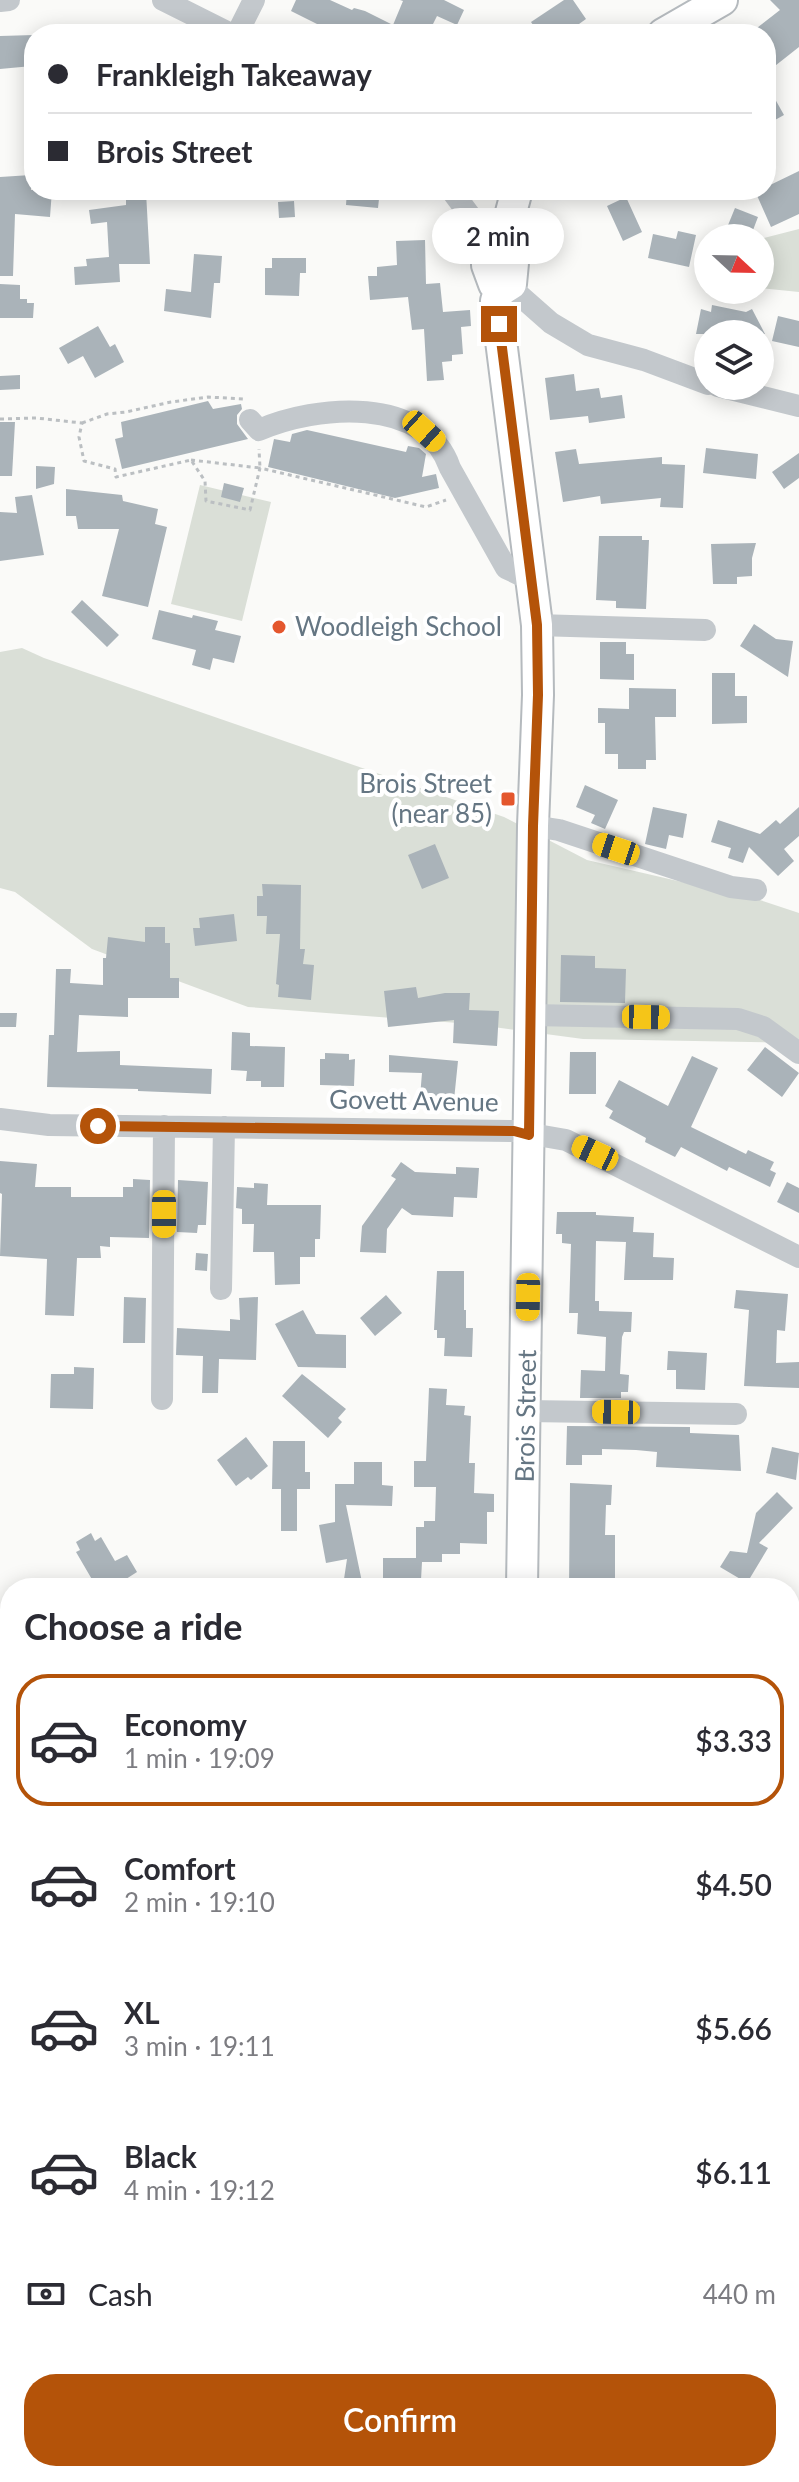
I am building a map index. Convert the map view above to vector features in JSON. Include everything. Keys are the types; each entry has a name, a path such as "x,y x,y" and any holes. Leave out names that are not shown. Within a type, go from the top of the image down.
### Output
{"main road":[{"path":"680,24 722,0"},
{"path":"497,244 513,200"},
{"name":"Brois Street","path":"497,244 507,246 513,263 513,275 496,301 537,625 522,1578"}],"street":[{"path":"0,1 9,0"},
{"path":"163,0 213,24"},
{"path":"240,24 254,0"},
{"path":"460,200 497,244"},
{"path":"504,287 551,323 588,345 644,360 694,379"},
{"path":"774,400 799,406"},
{"path":"250,420 259,430 284,419 319,412 385,413 424,431 439,444 506,568 531,580"},
{"path":"537,625 705,630"},
{"path":"533,826 559,830 731,887 756,890"},
{"path":"531,1015 738,1019 763,1027 799,1053"},
{"name":"Govett Avenue","path":"0,1119 49,1125 514,1131 576,1144 799,1257"},
{"path":"162,1399 164,1126"},
{"path":"221,1289 224,1127"},
{"path":"526,1411 736,1414"}],"path":[{"path":"0,419 36,418 82,423 107,414 208,397 243,399 250,420"},
{"path":"82,423 79,437 84,461 115,469 116,477 191,460 260,468 426,507 464,492"},
{"path":"191,460 205,481 206,501 250,510 260,468"}],"shaded area":[{"path":"799,229 799,292 774,289 774,235"},
{"path":"200,485 271,502 242,621 171,604"},
{"path":"22,648 504,817 587,860 760,900 799,913 799,1043 583,1039 471,1024 248,1007 92,949 15,892 0,888 0,652"}],"building":[{"path":"296,0 330,0 352,10 365,11 391,24 317,24 291,11"},
{"path":"400,0 444,0 464,10 457,24 437,16 433,24 393,24 403,1"},
{"path":"564,0 573,0 586,19 579,24 531,22"},
{"path":"770,0 799,0 799,47 776,65 776,24 762,24 780,10"},
{"path":"24,35 24,67 0,69 0,36"},
{"path":"776,101 784,115 776,119"},
{"path":"799,171 799,214 774,226 770,224 759,200 776,200 776,182"},
{"path":"24,175 24,200 51,200 50,217 15,214 13,276 0,276 0,177"},
{"path":"126,200 146,200 150,264 119,264 120,282 75,285 74,267 87,266 86,259 109,257 107,222 91,224 89,210 126,205"},
{"path":"346,200 379,200 378,208 346,205"},
{"path":"627,200 642,232 623,241 607,206"},
{"path":"294,201 295,217 279,218 278,202"},
{"path":"735,208 758,217 755,224 728,224"},
{"path":"678,231 694,235 689,267 648,258 653,234 676,239"},
{"path":"425,240 426,284 440,283 443,312 470,310 471,326 461,327 463,354 452,355 452,361 442,362 444,380 427,381 424,329 412,330 408,297 370,300 368,276 377,276 377,267 397,265 396,241"},
{"path":"194,254 222,256 220,283 214,283 211,318 164,311 166,289 191,292"},
{"path":"272,258 306,258 306,273 300,273 299,296 265,295 265,268 272,268"},
{"path":"0,284 20,285 20,299 34,303 33,318 0,318"},
{"path":"712,305 746,312 752,309 758,320 699,320 701,309 711,312"},
{"path":"778,316 799,321 799,347 774,341"},
{"path":"98,326 110,347 115,344 124,362 95,378 83,356 68,364 59,348"},
{"path":"574,374 576,391 599,388 601,398 622,395 625,418 589,423 588,416 550,420 545,378"},
{"path":"20,375 20,389 0,390 0,376"},
{"path":"208,401 213,409 241,404 237,424 248,439 122,469 115,439 123,437 121,422"},
{"path":"0,422 15,422 12,476 0,476"},
{"path":"307,430 406,452 408,446 419,448 426,454 422,477 436,474 439,488 395,498 268,467 274,439 290,442 292,434"},
{"path":"706,448 758,454 756,479 703,473"},
{"path":"576,449 579,464 662,457 662,464 685,465 683,508 660,507 661,498 601,504 600,496 563,502 555,452"},
{"path":"799,453 799,478 784,489 772,472"},
{"path":"36,466 55,467 54,484 36,489"},
{"path":"224,483 244,488 240,502 221,497"},
{"path":"66,489 122,495 123,501 158,509 155,524 167,527 148,607 102,596 119,529 78,529 76,516 66,516"},
{"path":"32,495 44,555 0,561 0,512 17,513 15,497"},
{"path":"599,536 642,536 642,540 649,540 646,609 616,608 616,601 596,600"},
{"path":"756,543 752,576 737,577 737,584 713,584 711,544"},
{"path":"82,600 119,635 107,647 71,612"},
{"path":"159,610 218,621 215,630 241,636 234,663 213,658 210,670 192,665 196,650 152,639"},
{"path":"754,624 776,639 793,641 788,677 740,646"},
{"path":"600,642 626,642 626,654 634,654 634,680 600,679"},
{"path":"712,673 735,673 735,696 747,696 747,723 712,724"},
{"path":"629,688 676,689 676,717 655,717 656,760 646,760 646,769 618,769 618,754 605,754 605,723 598,723 598,708 629,709"},
{"path":"585,785 618,800 605,829 591,823 595,815 576,807"},
{"path":"653,807 687,814 683,838 669,835 666,849 645,844"},
{"path":"799,807 799,836 784,849 794,861 778,876 749,847 743,863 728,858 731,848 711,842 718,820 760,834 776,820 780,824"},
{"path":"435,844 449,878 422,889 408,855"},
{"path":"262,884 301,885 300,949 305,949 303,964 314,965 311,1000 278,997 279,985 276,984 280,934 266,934 267,916 257,916 257,896 263,896"},
{"path":"234,914 237,941 195,946 193,928 200,928 199,918"},
{"path":"145,927 165,927 165,943 170,943 170,978 179,978 179,998 128,998 128,1017 79,1015 77,1052 120,1051 120,1065 212,1069 211,1094 47,1087 49,1035 54,1035 56,969 71,969 70,983 103,985 103,958 106,958 108,937 145,942"},
{"path":"561,955 595,956 595,968 626,969 625,1003 560,1002"},
{"path":"416,987 418,998 470,993 469,1010 499,1011 497,1046 453,1043 454,1020 388,1027 384,991"},
{"path":"0,1013 17,1013 16,1027 0,1027"},
{"path":"232,1032 250,1033 250,1046 285,1047 284,1087 261,1087 261,1081 246,1081 247,1071 231,1070"},
{"path":"765,1047 799,1073 782,1097 747,1070"},
{"path":"570,1052 596,1052 596,1094 569,1094"},
{"path":"325,1053 349,1054 349,1060 355,1059 354,1086 320,1085 320,1059 325,1059"},
{"path":"389,1055 458,1061 454,1100 420,1097 422,1073 389,1072"},
{"path":"692,1056 718,1068 691,1127 746,1154 748,1150 774,1162 770,1170 776,1173 770,1187 729,1167 727,1171 681,1147 675,1157 609,1118 613,1111 605,1106 619,1080 668,1106"},
{"path":"0,1161 37,1164 35,1187 71,1187 71,1197 123,1197 123,1187 133,1187 133,1179 150,1180 149,1238 110,1237 110,1247 100,1246 101,1258 77,1258 74,1316 45,1315 47,1259 0,1256"},
{"path":"401,1162 415,1172 456,1174 456,1167 479,1168 477,1198 454,1197 453,1217 412,1215 402,1208 387,1229 386,1253 360,1252 362,1226 396,1179 391,1176"},
{"path":"178,1180 208,1182 206,1225 198,1225 197,1233 177,1232"},
{"path":"787,1182 799,1188 799,1213 777,1202"},
{"path":"254,1183 268,1184 267,1205 321,1205 320,1239 315,1239 315,1257 300,1257 300,1284 275,1285 274,1252 253,1252 254,1224 242,1224 242,1209 236,1208 237,1187 254,1188"},
{"path":"557,1212 596,1212 596,1215 634,1217 633,1232 654,1233 653,1257 674,1258 673,1280 624,1280 626,1242 596,1241 595,1301 599,1301 599,1311 632,1312 631,1332 624,1332 622,1337 620,1374 629,1375 628,1392 621,1392 621,1398 580,1398 581,1370 605,1371 606,1337 577,1334 578,1313 569,1313 571,1244 562,1243 562,1234 556,1234"},
{"path":"196,1253 208,1254 207,1271 195,1270"},
{"path":"437,1271 464,1271 466,1328 473,1328 472,1357 444,1356 445,1338 437,1338 437,1330 434,1330"},
{"path":"736,1290 788,1294 785,1331 777,1330 776,1363 799,1362 799,1388 744,1386 749,1310 734,1308"},
{"path":"386,1295 402,1313 375,1336 360,1318"},
{"path":"124,1297 146,1298 145,1343 123,1343"},
{"path":"258,1297 256,1360 219,1359 218,1393 202,1393 203,1356 176,1355 177,1328 230,1331 230,1319 240,1320 239,1298"},
{"path":"303,1310 316,1334 346,1335 346,1368 298,1367 275,1324"},
{"path":"668,1351 707,1353 705,1390 676,1389 676,1370 667,1370"},
{"path":"74,1367 94,1368 93,1409 50,1408 51,1374 74,1374"},
{"path":"302,1374 346,1409 338,1418 342,1422 328,1438 282,1396"},
{"path":"429,1388 447,1389 446,1405 465,1406 464,1415 471,1416 469,1463 475,1463 474,1493 494,1494 494,1512 487,1512 487,1544 460,1543 460,1554 442,1554 442,1562 422,1562 421,1578 383,1578 383,1558 416,1558 416,1527 424,1527 424,1521 435,1521 436,1487 414,1487 414,1461 426,1461"},
{"path":"567,1426 690,1427 690,1433 739,1435 741,1471 656,1467 657,1452 636,1450 602,1449 602,1455 582,1455 582,1465 566,1465"},
{"path":"246,1437 268,1466 251,1480 248,1477 236,1486 217,1460"},
{"path":"273,1441 305,1441 305,1472 310,1472 310,1489 297,1489 297,1531 281,1531 281,1489 272,1489"},
{"path":"772,1447 799,1453 796,1480 766,1473"},
{"path":"354,1462 382,1462 382,1485 393,1486 392,1506 346,1505 361,1578 344,1578 347,1559 326,1563 319,1525 335,1522 335,1484 354,1484"},
{"path":"570,1483 612,1485 611,1505 606,1505 605,1535 615,1535 615,1578 569,1578"},
{"path":"777,1492 793,1508 759,1543 768,1548 750,1578 739,1578 720,1567 730,1551 747,1553 756,1513"},
{"path":"91,1533 95,1541 101,1537 115,1561 127,1555 137,1572 128,1578 91,1578 76,1552 80,1550 76,1542"}],"place":[{"name":"Woodleigh School","path":"279,627"},
{"name":"Brois Street (near 85)","path":"508,799"}],"route":[{"path":"98,1126 514,1131 529,1135 537,625 499,324"}]}
